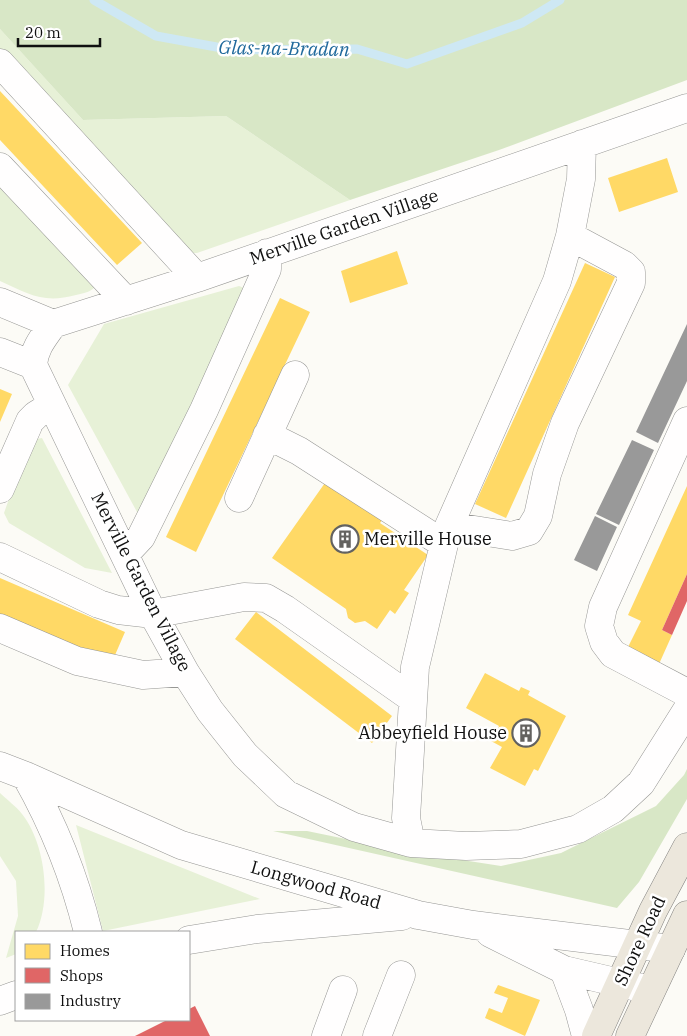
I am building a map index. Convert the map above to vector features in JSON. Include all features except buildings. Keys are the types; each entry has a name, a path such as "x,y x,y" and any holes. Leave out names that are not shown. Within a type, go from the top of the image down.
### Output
{"main road":[{"name":"Shore Road","path":"596,1036 638,944 687,846"},
{"name":"Shore Road","path":"630,1036 650,990 687,915"}],"street":[{"path":"0,63 197,278"},
{"name":"Merville Garden Village","path":"53,324 197,278 687,108"},
{"path":"411,844 406,818 415,667 446,535 557,280 570,236 581,179 582,144"},
{"path":"0,167 126,301"},
{"path":"267,435 299,451 446,535 512,536 529,531 538,516 547,474 565,423 631,283 631,272 624,265 570,236"},
{"path":"125,554 141,538 204,410 267,269 267,253"},
{"path":"0,302 53,324 41,340 34,355 33,365 0,352"},
{"name":"Merville Garden Village","path":"33,365 153,614 185,672 210,711 245,755 286,794 354,827 411,844 466,846 522,844 578,829 613,809 642,783 687,710"},
{"path":"239,498 295,375"},
{"path":"0,489 30,421 52,405"},
{"path":"687,421 603,607 600,626 604,642 613,654 687,693"},
{"path":"0,557 99,604 118,610 153,614 244,597 266,598 414,699"},
{"path":"0,628 77,661 143,675 185,672"},
{"name":"Longwood Road","path":"0,766 181,845 418,915"},
{"path":"26,776 60,842 78,890 88,931"},
{"path":"418,915 473,925 671,949"},
{"name":"Longwood Road","path":"190,940 257,929 418,915"},
{"path":"473,925 564,970 650,990"},
{"path":"564,970 579,1010 586,1036"},
{"path":"377,1036 401,975"},
{"path":"326,1036 343,990"},
{"path":"0,1001 15,994"}],"green space":[{"path":"0,0 687,0 687,80 499,150 350,200 226,116 83,120 0,29"},
{"path":"0,29 83,120 226,116 350,200 197,253 188,253 0,52"},
{"path":"0,171 97,285 85,293 64,298 45,298 28,294 0,281"},
{"path":"239,286 249,290 143,523 68,385 104,324"},
{"path":"42,438 112,573 85,568 9,523 4,513 30,440"},
{"path":"687,769 687,799 639,882 617,908 273,831 307,831 404,851 501,866 561,853 656,806 684,775"},
{"path":"0,793 20,811 30,826 41,855 45,888 41,919 36,931 15,931 15,954 6,958 18,916 16,881 0,856"},
{"path":"76,825 260,899 103,931"}],"waterway":[{"name":"Glas-na-Bradan","path":"94,0 156,36 233,50 357,49 407,64 522,23 560,0"}],"place":[{"name":"Merville House","path":"345,539"},
{"name":"Abbeyfield House","path":"526,733"}]}
